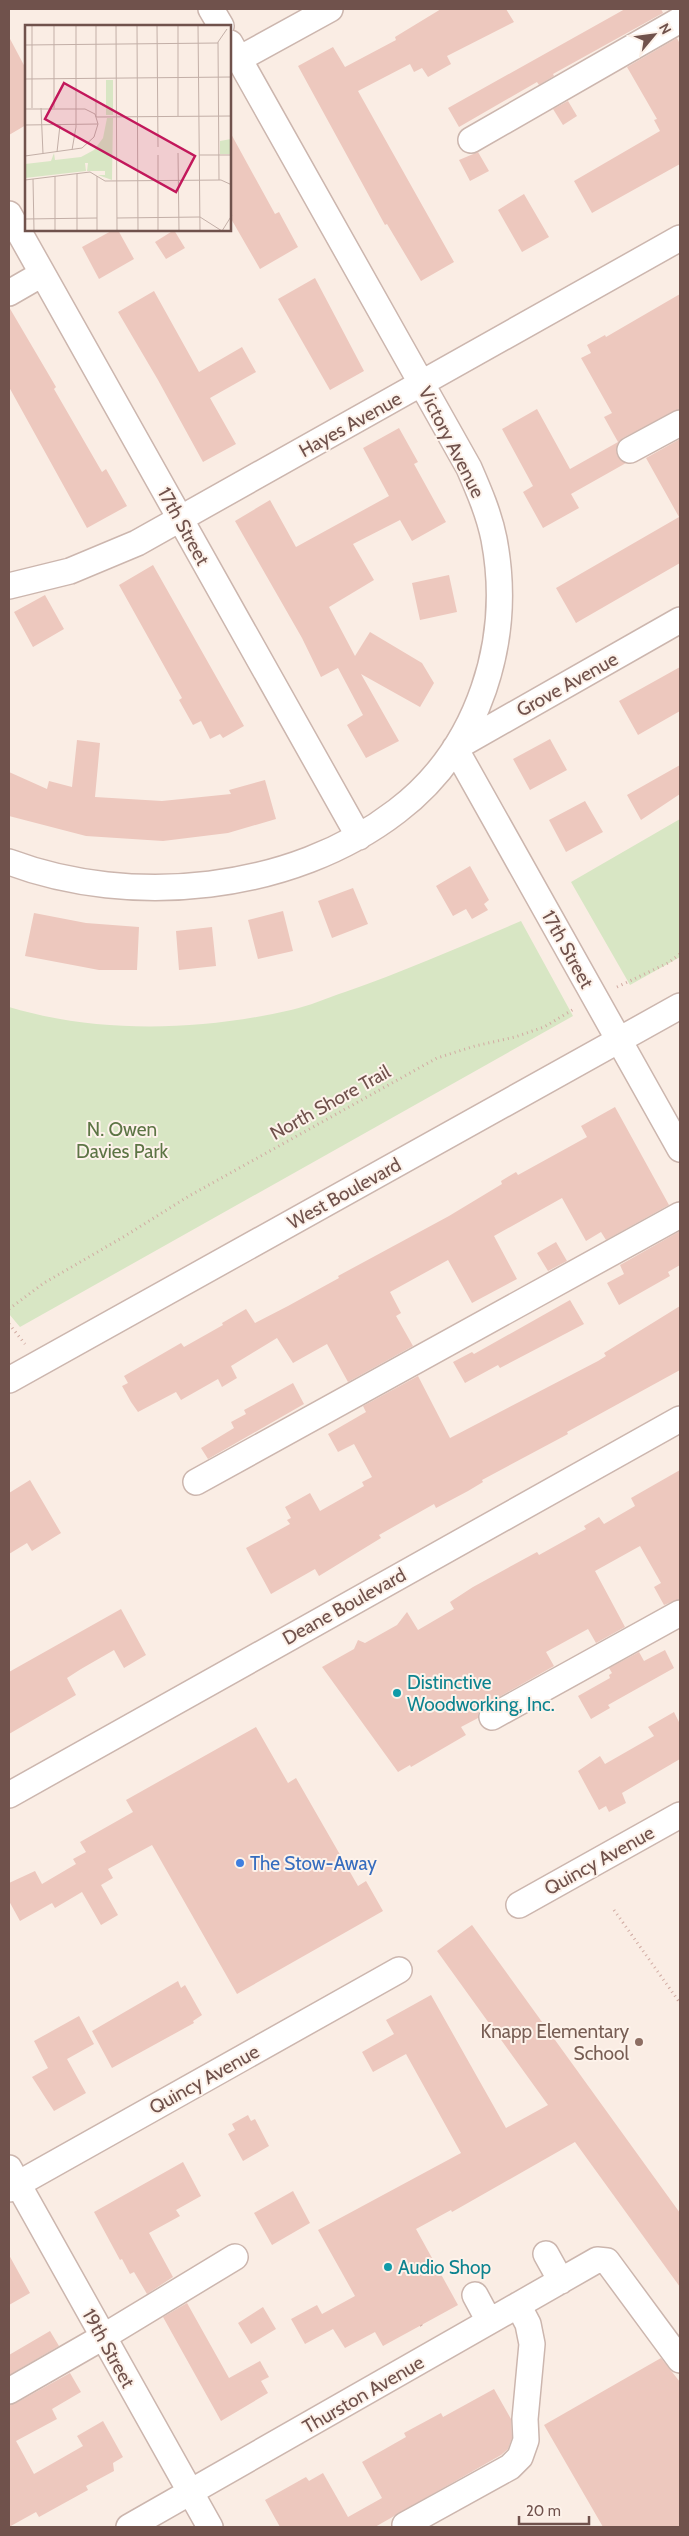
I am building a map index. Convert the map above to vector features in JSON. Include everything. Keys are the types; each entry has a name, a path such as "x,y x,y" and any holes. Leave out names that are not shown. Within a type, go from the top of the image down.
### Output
{"street":[{"path":"211,9 220,25"},
{"path":"235,51 330,9"},
{"path":"471,140 680,20"},
{"name":"Victory Avenue","path":"9,862 56,876 94,882 133,886 172,886 249,876 314,857 358,837 399,810 417,794 455,748 478,705 493,658 500,610 498,561 494,536 479,490 235,51"},
{"name":"17th Street","path":"9,214 358,837"},
{"name":"Hayes Avenue","path":"9,586 70,571 106,558 180,519 680,238"},
{"path":"9,293 42,274"},
{"path":"630,450 680,423"},
{"name":"Grove Avenue","path":"455,748 680,620"},
{"name":"17th Street","path":"455,748 680,1148"},
{"name":"West Boulevard","path":"9,1380 680,1006"},
{"path":"196,1482 680,1215"},
{"name":"Deane Boulevard","path":"9,1795 680,1419"},
{"path":"492,1717 680,1613"},
{"name":"Quincy Avenue","path":"518,1904 680,1815"},
{"name":"Quincy Avenue","path":"12,2180 399,1970"},
{"name":"19th Street","path":"12,2180 210,2527"},
{"path":"546,2254 561,2281"},
{"path":"9,2391 103,2338 236,2257"},
{"name":"Thurston Avenue","path":"129,2527 597,2260 607,2261 680,2360"},
{"path":"475,2294 489,2322"},
{"path":"405,2525 510,2467 520,2457 526,2440 525,2418 532,2344 528,2324 518,2305"}],"path":[{"name":"North Shore Trail","path":"9,1309 44,1283 126,1236 189,1196 438,1058 475,1046 515,1038 544,1027 595,997 668,963 680,954"},
{"path":"614,1910 678,1996 680,2002"}],"green space":[{"path":"680,819 680,957 630,985 571,882"},
{"name":"N. Owen Davies Park","path":"521,921 573,1016 20,1327 9,1314 9,1007 43,1016 78,1022 114,1025 185,1025 256,1017 291,1010 367,984"}],"building":[{"path":"441,9 506,9 514,22 447,56 451,64 428,77 422,68 414,72 410,64 358,91 454,262 421,281 387,224 385,225 298,66 333,47 345,67 396,40 395,37"},
{"path":"625,9 661,9 663,13 553,74 554,76 539,85 537,82 459,127 448,108"},
{"path":"9,37 25,67 25,126 9,135"},
{"path":"677,38 680,44 680,164 592,213 574,181 660,131 654,120 657,119 627,67"},
{"path":"568,101 577,116 563,125 553,109"},
{"path":"231,134 275,214 279,212 298,247 260,269 231,219"},
{"path":"478,152 489,171 470,181 459,160"},
{"path":"524,194 549,237 522,252 498,210"},
{"path":"111,231 119,231 134,259 99,279 82,247"},
{"path":"175,231 185,248 166,259 155,242"},
{"path":"315,278 364,371 330,390 278,299"},
{"path":"154,291 199,372 242,347 256,372 210,398 236,444 203,462 118,312"},
{"path":"680,294 680,409 623,438 618,443 616,450 618,457 626,463 571,494 579,508 543,528 523,492 533,486 502,429 537,409 570,469 618,442 604,417 612,413 581,358 591,353 587,345 605,335 606,337"},
{"path":"9,307 56,387 54,389 102,472 106,469 127,506 87,528 9,387"},
{"path":"399,428 418,462 414,464 446,522 412,541 400,520 353,544 374,580 329,607 355,656 370,632 422,663 434,683 420,707 361,674 399,741 366,758 347,725 363,715 338,668 321,677 302,638 235,521 270,500 296,547 389,496 363,448"},
{"path":"680,439 680,563 576,623 556,588 679,517 646,458"},
{"path":"153,565 244,726 223,738 220,734 210,739 201,721 193,725 179,700 182,698 119,585"},
{"path":"449,575 457,612 420,620 412,583"},
{"path":"45,595 64,629 33,647 14,612"},
{"path":"680,667 680,711 638,735 619,701"},
{"path":"550,739 567,770 530,790 513,759"},
{"path":"77,740 100,743 95,797 162,801 231,794 229,790 265,780 276,819 228,833 163,841 86,836 9,816 9,772 47,789 49,781 72,787"},
{"path":"680,765 680,794 641,820 627,795"},
{"path":"585,801 603,832 566,852 549,820"},
{"path":"470,866 489,900 484,904 488,910 472,919 466,909 453,916 436,886"},
{"path":"353,888 368,924 332,938 318,901"},
{"path":"283,911 293,951 258,959 248,920"},
{"path":"34,913 86,923 139,927 137,970 99,970 25,956"},
{"path":"212,927 216,966 179,970 176,931"},
{"path":"615,1107 669,1205 606,1240 601,1232 586,1241 562,1198 494,1236 517,1279 472,1303 448,1260 390,1292 401,1313 396,1316 413,1346 348,1382 327,1344 293,1363 277,1338 231,1366 237,1378 222,1387 218,1379 181,1400 176,1392 138,1412 131,1402 122,1386 128,1383 124,1376 181,1343 184,1347 223,1325 222,1323 246,1309 255,1323 288,1306 339,1278 338,1276 449,1216 502,1184 501,1181 516,1172 518,1175 587,1137 581,1126"},
{"path":"680,1231 680,1265 668,1272 670,1276 619,1305 607,1283 624,1274 620,1265"},
{"path":"556,1242 567,1261 548,1271 537,1253"},
{"path":"570,1300 584,1324 500,1368 498,1365 465,1383 453,1362 472,1352 474,1354"},
{"path":"680,1306 680,1370 567,1432 568,1434 482,1480 483,1482 468,1491 436,1508 434,1504 379,1535 381,1538 319,1576 315,1569 271,1594 246,1548 290,1524 287,1520 291,1518 285,1507 310,1493 320,1511 364,1486 362,1482 372,1477 354,1444 338,1452 328,1434 366,1412 363,1406 418,1376 450,1438 598,1361 606,1356 604,1353"},
{"path":"293,1383 304,1404 208,1459 201,1448 234,1428 231,1422 246,1414 244,1410"},
{"path":"680,1470 680,1599 664,1605 654,1587 661,1583 640,1546 595,1571 625,1627 596,1643 588,1629 546,1652 554,1666 485,1705 479,1710 478,1718 461,1727 466,1735 411,1767 410,1765 398,1772 322,1667 354,1649 358,1640 365,1643 397,1625 407,1612 418,1630 454,1609 450,1602 473,1587 537,1552 539,1555 586,1529 584,1526 599,1517 604,1524 635,1506 631,1498"},
{"path":"30,1480 61,1533 32,1551 27,1543 9,1554 9,1493"},
{"path":"121,1609 146,1655 124,1668 114,1650 81,1669 67,1678 76,1695 9,1734 9,1672"},
{"path":"665,1650 674,1668 608,1705 610,1708 591,1719 578,1696 610,1678 609,1675 612,1673 609,1668 639,1652 644,1661"},
{"path":"674,1712 680,1724 680,1759 622,1793 626,1803 609,1812 606,1806 599,1810 578,1771 600,1756 605,1764 654,1736 648,1727"},
{"path":"256,1727 288,1783 296,1778 358,1886 366,1881 383,1911 237,1994 152,1845 108,1869 113,1878 101,1885 118,1915 101,1925 82,1892 55,1908 52,1903 20,1921 9,1901 9,1883 35,1871 42,1884 76,1864 73,1859 86,1852 80,1842 133,1812 126,1800"},
{"path":"472,1925 680,2213 680,2287 575,2142 452,2212 451,2210 416,2229 458,2305 383,2346 375,2332 345,2348 333,2329 305,2344 291,2319 317,2305 322,2314 355,2296 318,2230 461,2153 406,2054 373,2072 362,2052 394,2034 386,2020 431,1995 506,2128 548,2105 437,1951"},
{"path":"178,1981 181,1988 185,1985 202,2015 193,2021 194,2023 112,2068 92,2031"},
{"path":"79,2016 94,2044 67,2059 86,2093 54,2111 32,2077 48,2068 34,2041"},
{"path":"248,2115 251,2121 255,2119 269,2146 243,2161 228,2134 235,2130 232,2124"},
{"path":"183,2162 201,2196 176,2210 180,2216 149,2233 173,2277 147,2294 134,2272 130,2274 122,2259 120,2260 94,2212"},
{"path":"293,2191 310,2223 272,2245 254,2213"},
{"path":"9,2255 30,2293 9,2305"},
{"path":"187,2303 229,2378 260,2361 269,2377 261,2381 268,2393 221,2421 163,2317"},
{"path":"263,2307 276,2329 251,2344 238,2323"},
{"path":"50,2331 59,2346 9,2375 9,2355"},
{"path":"661,2358 680,2382 680,2527 603,2527 544,2425"},
{"path":"70,2373 81,2392 52,2409 57,2419 16,2441 34,2474 83,2446 77,2436 103,2421 123,2457 113,2463 114,2471 86,2486 88,2490 39,2517 36,2512 9,2527 9,2405"},
{"path":"494,2389 511,2419 512,2438 508,2449 501,2455 375,2527 280,2527 265,2500 306,2477 309,2481 323,2473 348,2517 382,2498 362,2462 406,2437 404,2433 441,2413 443,2417"}],"place":[{"name":"Distinctive Woodworking, Inc.","path":"397,1693"},
{"name":"The Stow-Away","path":"240,1863"},
{"name":"Knapp Elementary School","path":"639,2042"},
{"name":"Audio Shop","path":"388,2267"}]}
